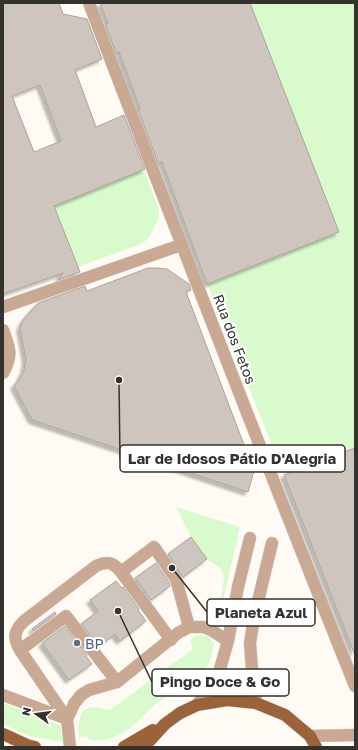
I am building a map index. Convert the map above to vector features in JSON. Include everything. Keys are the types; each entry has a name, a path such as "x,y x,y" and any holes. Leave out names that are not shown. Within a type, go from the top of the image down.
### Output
{"main road":[{"path":"124,747 165,724 180,713 198,705 227,700 256,703 286,715 310,736 316,747"},
{"path":"144,747 165,724"},
{"path":"3,734 35,747"}],"street":[{"name":"Rua dos Fetos","path":"89,3 280,500 355,686"},
{"path":"3,307 181,244"},
{"path":"3,330 9,346 10,355 8,364 3,373"},
{"path":"198,705 218,676 228,641 238,587 250,538"},
{"path":"256,703 250,643 254,618 272,543"},
{"path":"121,572 154,547 176,579 190,627"},
{"path":"70,747 67,718 16,643 15,636 18,628 24,621 96,566 103,563 110,563 116,566 121,572 171,640"},
{"path":"20,650 66,616 116,682"},
{"path":"67,718 74,704 81,695 89,690 116,682 178,633 190,627 203,627 211,630 228,641"},
{"path":"3,695 67,718"},
{"path":"310,736 355,735"}],"green space":[{"path":"250,3 355,3 355,448 284,475 207,284 339,232"},
{"path":"144,169 159,210 159,217 147,240 138,245 78,267 54,206"},
{"path":"176,507 240,527 218,623 224,577 221,569 207,559 191,537"},
{"path":"197,635 208,636 214,643 209,663 195,680 186,687 163,699 121,734 112,738 95,741 86,736 79,738 78,731 82,712 93,707 110,710 193,649 191,639"},
{"path":"3,703 60,725 63,742 28,736 3,724"}],"building":[{"path":"3,3 59,3 63,14 87,19 102,59 75,70 96,127 124,115 145,169 54,206 80,272 58,280 63,273 3,294","holes":["40,85 61,141 34,152 12,96"]},
{"path":"100,3 250,3 339,232 207,284 162,162 158,163 138,110 140,109 119,52 116,53 105,23 108,24"},
{"path":"148,268 167,269 189,284 191,290 186,292 254,471 248,492 32,420 14,386 24,370 26,360 20,328 23,320 38,303 85,286 87,291"},
{"path":"355,448 355,652 354,653 284,475"},
{"path":"191,537 207,559 183,577 168,554"},
{"path":"156,563 169,582 170,586 151,600 135,578"},
{"path":"116,581 122,588 123,587 146,621 120,641 115,634 99,646 81,624 98,611 90,600"},
{"path":"55,612 56,614 33,631 32,629"},
{"path":"65,626 92,664 69,680 42,643"}],"place":[{"name":"Lar de Idosos Pátio D'Alegria","path":"119,380"},
{"name":"Planeta Azul","path":"172,568"},
{"name":"Pingo Doce & Go","path":"118,611"},
{"name":"BP","path":"77,643"}]}
